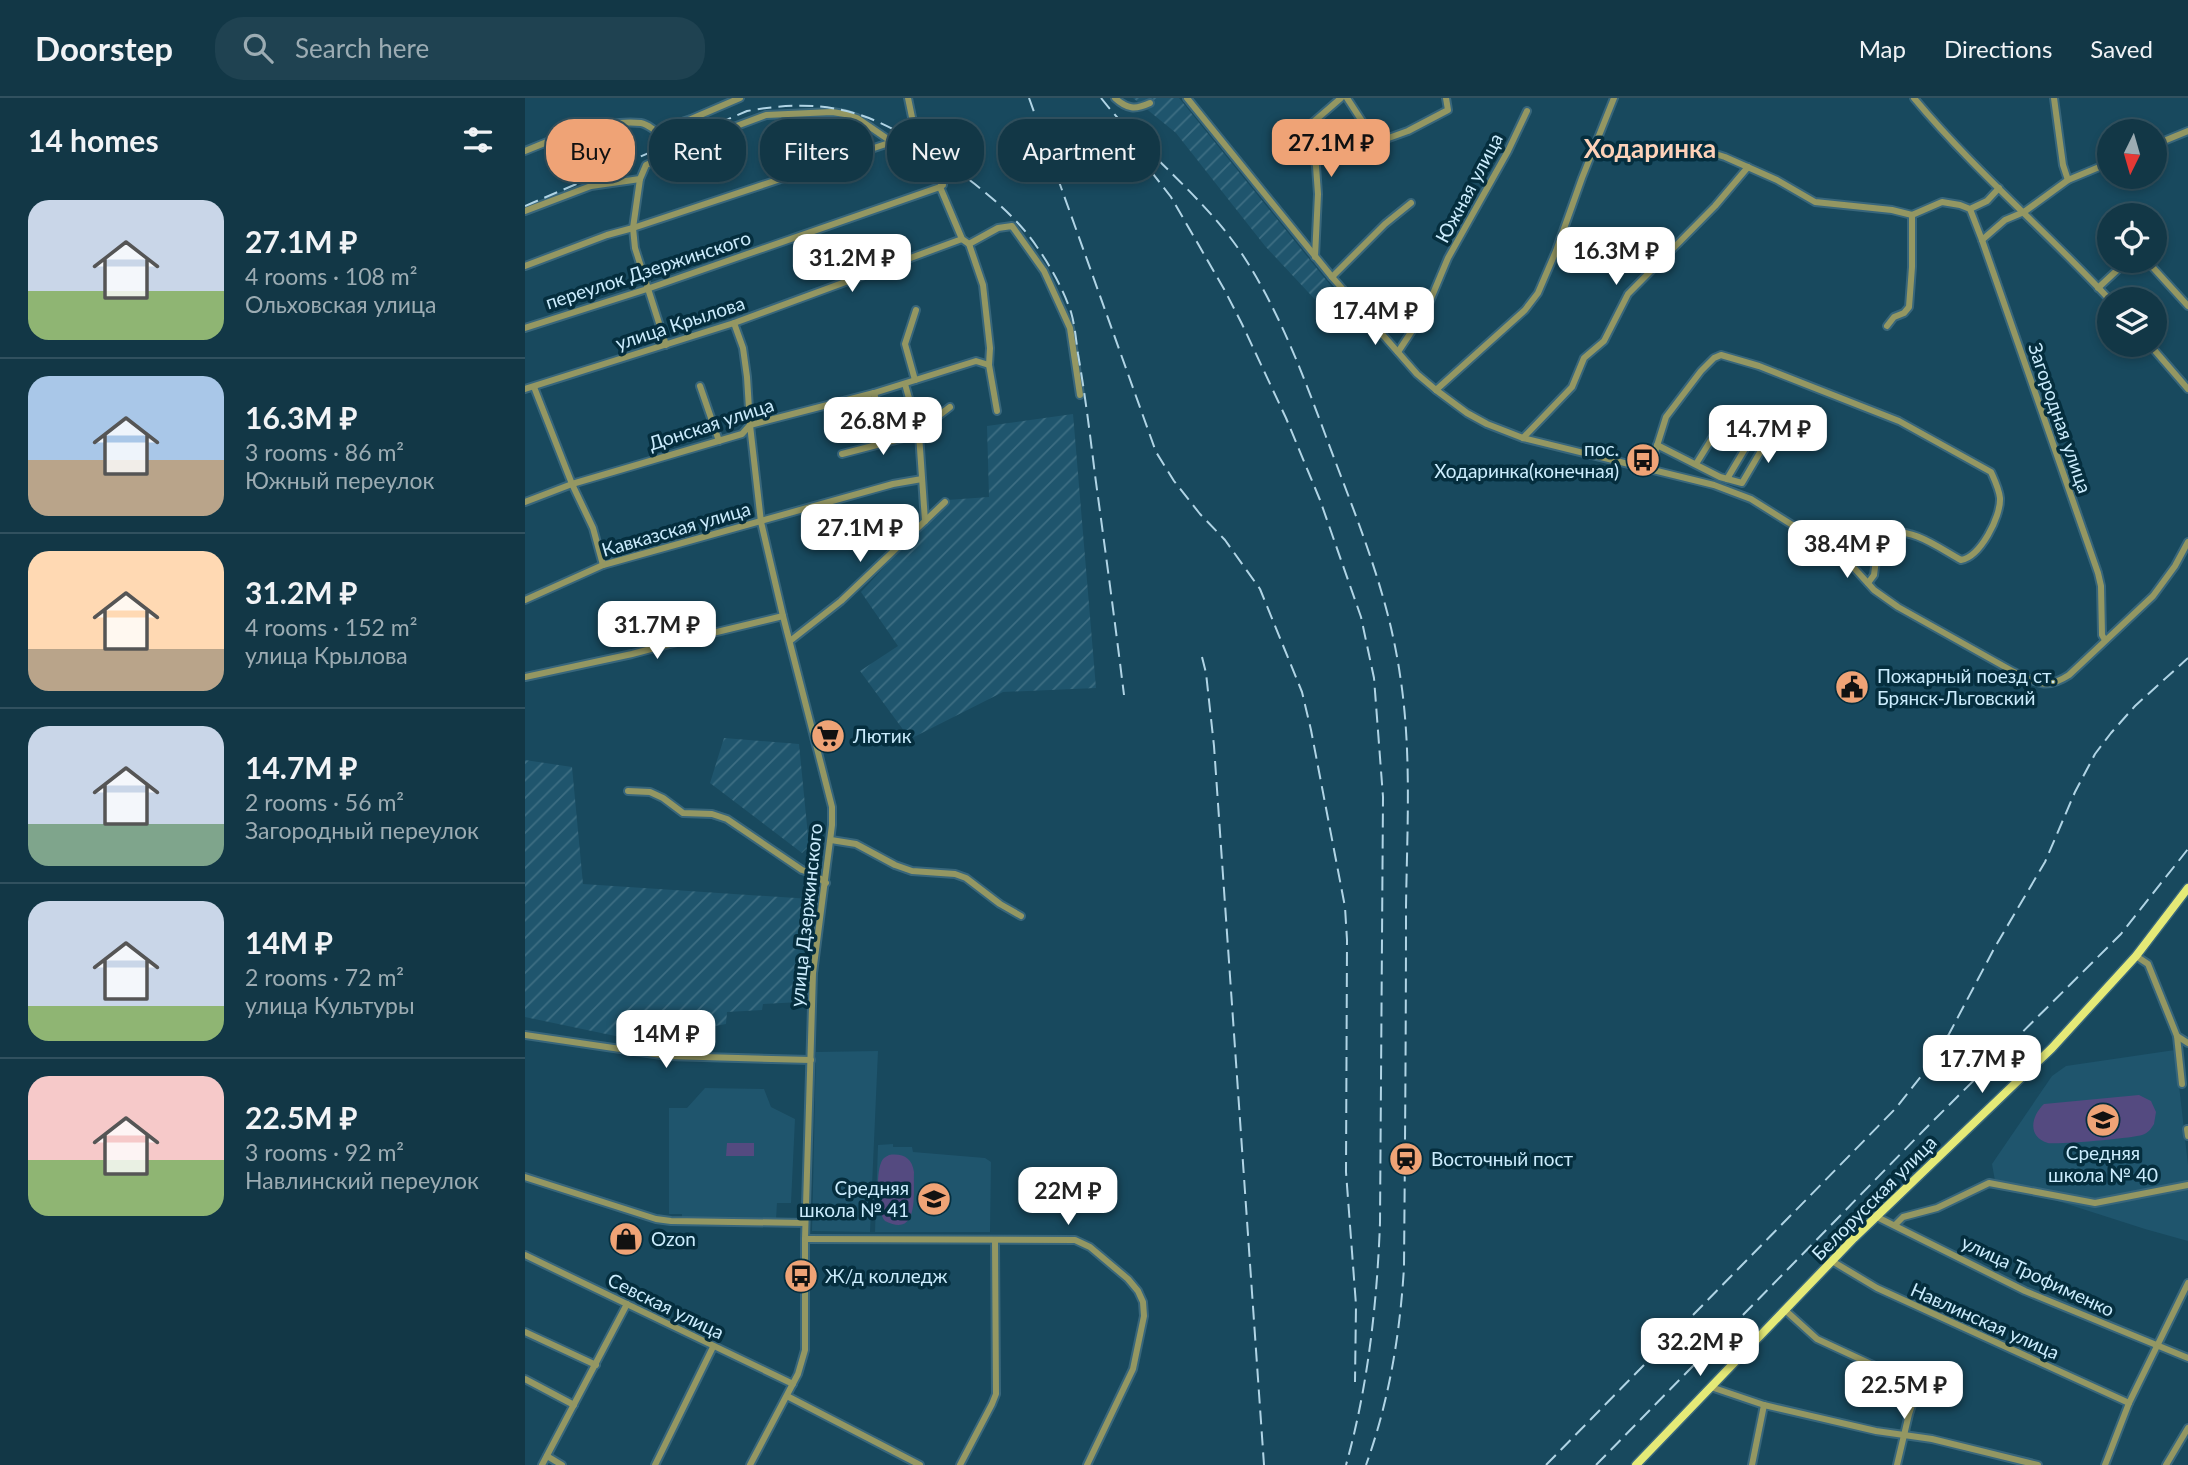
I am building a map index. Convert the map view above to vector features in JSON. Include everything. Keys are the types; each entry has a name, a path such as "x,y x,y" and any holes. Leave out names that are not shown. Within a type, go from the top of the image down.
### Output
{"main road":[{"name":"Белорусская улица","path":"1636,1465 1832,1261 2052,1048 2136,956 2188,888"}],"street":[{"path":"525,151 571,133 617,124 644,123 656,131 740,98"},
{"path":"908,98 912,119"},
{"path":"1115,98 1130,108 1150,103"},
{"path":"1187,98 1315,257 1417,374 1467,413 1524,438 1714,485 1759,503 1837,552 1868,583 1898,607 2014,672 2043,685 2057,683 2069,675 2153,596 2175,566 2188,542"},
{"path":"1315,257 1318,194 1316,166 1307,134 1311,124 1341,98"},
{"path":"1347,98 1371,135 1383,140 1408,131 1448,110 1446,98"},
{"path":"1436,390 1525,310 1538,293 1613,98"},
{"path":"1914,98 2097,287"},
{"path":"2054,98 2063,165 2068,180"},
{"name":"Южная улица","path":"1398,352 1427,308 1452,252 1527,111"},
{"path":"666,345 635,248 633,228 640,178 646,165 766,115 832,112 845,114 857,118 887,139"},
{"path":"2167,140 2188,131"},
{"path":"525,266 607,234 633,228 887,144"},
{"path":"1700,149 1777,180 1815,202 1892,210 1912,215 1942,202 1970,209 1987,201 1999,188"},
{"path":"1524,438 1572,387 1584,358 1604,341 1628,294 1715,206 1748,167"},
{"path":"1982,240 2005,220 2024,212 2068,180 2097,168"},
{"path":"525,211 590,186 640,178"},
{"path":"943,182 940,187 962,239 969,244 983,285 990,348 989,365 997,411"},
{"name":"переулок Дзержинского","path":"525,328 647,289 940,187"},
{"path":"1332,277 1385,224 1411,203"},
{"name":"Загородная улица","path":"1970,209 2098,573 2101,586 2102,635 2105,640"},
{"path":"1887,326 1894,317 1904,313 1909,307 1913,256 1912,215"},
{"path":"969,244 998,228 1012,226 1044,271 1070,328 1080,394"},
{"name":"улица Крылова","path":"525,389 734,323 962,239"},
{"path":"2099,287 2114,273"},
{"path":"2158,273 2188,306"},
{"path":"915,380 905,344 916,310"},
{"name":"улица Дзержинского","path":"734,323 743,348 761,522 832,807 826,883 813,973 805,1223 805,1350 793,1384 750,1465"},
{"path":"1650,468 1666,418 1701,371 1721,355 1759,366 1899,421 1991,472 1997,484 1999,508 1992,527 1976,553 1967,559 1961,559 1919,537 1900,532 1886,533 1877,552 1874,575 1868,583"},
{"path":"2160,357 2188,389"},
{"name":"Донская улица","path":"525,502 572,484 742,434 750,425 874,393 976,361 989,365"},
{"path":"905,384 919,434 925,521"},
{"path":"701,386 719,440"},
{"path":"534,387 572,484 593,528 603,565"},
{"path":"874,393 888,442"},
{"path":"842,454 919,434 950,407"},
{"path":"1696,464 1721,424 1736,423 1752,433 1727,479"},
{"path":"1657,445 1727,479 1742,483 1762,449 1749,442"},
{"name":"Кавказская улица","path":"525,600 603,565 893,484 922,479"},
{"path":"790,641 841,601 944,502"},
{"path":"525,677 783,617"},
{"path":"628,791 650,792 683,813 712,814 727,819 802,870 814,874 826,883"},
{"path":"831,839 856,844 912,871 955,874 966,878 1021,916"},
{"path":"2136,956 2148,964 2177,1036 2182,1084"},
{"path":"525,1035 668,1056 811,1060"},
{"path":"2177,1036 2188,1043"},
{"path":"2187,1129 2188,1136"},
{"path":"525,1177 656,1219 805,1223"},
{"path":"1895,1225 1903,1217 1937,1208 1989,1183 2095,1203 2188,1185"},
{"name":"улица Трофименко","path":"1877,1217 2025,1291 2188,1359"},
{"path":"805,1239 1075,1240 1090,1247 1117,1268 1138,1290 1145,1316 1133,1369 1087,1465"},
{"path":"960,1465 996,1394 996,1240"},
{"name":"Севская улица","path":"525,1255 793,1384"},
{"name":"Навлинская улица","path":"1832,1261 1877,1289 2129,1403"},
{"path":"2105,1465 2129,1403 2188,1283"},
{"path":"542,1465 627,1304"},
{"path":"1785,1310 1817,1339 1916,1385 1917,1391 1903,1434 1897,1465"},
{"path":"525,1332 596,1366"},
{"path":"655,1465 713,1347"},
{"path":"525,1379 575,1405"},
{"path":"1711,1387 1764,1405 1877,1431 1932,1439 2038,1465"},
{"path":"787,1396 920,1465"},
{"path":"1752,1465 1764,1405"},
{"path":"2166,1465 2188,1429"},
{"path":"547,1456 562,1465"}],"shaded area":[{"path":"1133,98 1179,98 1352,312 1337,323 1265,246 1176,133"},
{"path":"1073,414 1096,688 1003,692 910,739 860,671 898,646 861,592 947,500 989,497 987,426"},
{"path":"724,738 799,744 809,846 802,853 710,783"},
{"path":"525,760 572,767 583,884 811,899 800,1002 763,1004 762,1010 727,1012 726,1024 699,1029 698,1047 668,1047 525,1017"},
{"name":"Средняя школа № 40","path":"2175,1050 2188,1165 2188,1241 1995,1181 1992,1164 2052,1076 2066,1066"},
{"path":"878,1051 870,1232 812,1231 816,1052"},
{"path":"705,1088 764,1089 771,1107 795,1119 791,1203 777,1203 776,1220 682,1219 682,1214 669,1214 669,1108 687,1108"},
{"path":"2139,1095 2151,1101 2156,1112 2154,1124 2142,1135 2048,1143 2041,1140 2034,1131 2036,1114 2044,1104"},
{"path":"727,1143 754,1143 754,1156 726,1156"},
{"name":"Средняя школа № 41","path":"893,1144 893,1147 912,1147 913,1152 985,1158 991,1162 990,1232 875,1232 878,1145"},
{"path":"889,1155 906,1157 914,1172 914,1201 909,1219 904,1224 896,1225 885,1221 880,1210 879,1168 883,1159"}],"railway":[{"path":"1029,98 1156,452 1174,481 1225,540 1260,589 1302,692 1345,907 1346,1172 1356,1305 1355,1382"},
{"path":"1101,98 1228,235 1244,257 1271,305 1315,406 1354,511 1373,565 1395,647 1404,704 1408,791 1404,1267 1400,1318 1392,1367 1381,1417 1366,1465"},
{"path":"525,206 747,111 797,106 841,110 883,124 926,149 986,193 1014,219 1037,247 1056,278 1071,312 1124,695"},
{"path":"1159,182 1171,197 1224,289 1286,418 1320,500 1361,617 1374,678 1383,797 1380,1223 1370,1345 1360,1406 1346,1465"},
{"path":"1202,657 1214,746 1264,1465"},
{"path":"1546,1465 1896,1108 1926,1070 1949,1034 1995,947 2045,862 2075,792 2095,754 2135,706 2188,658"},
{"path":"1596,1465 1926,1128 2121,934 2188,849"}],"place":[{"name":"пос. Ходаринка(конечная)","path":"1643,460"},
{"name":"Пожарный поезд ст. Брянск-Льговский","path":"1852,687"},
{"name":"Лютик","path":"828,736"},
{"name":"Средняя школа № 40","path":"2103,1120"},
{"name":"Восточный пост","path":"1406,1159"},
{"name":"Средняя школа № 41","path":"934,1199"},
{"name":"Ozon","path":"626,1239"},
{"name":"Ж/д колледж","path":"801,1276"}],"district":[{"name":"Ходаринка","path":"1650,149"}]}
